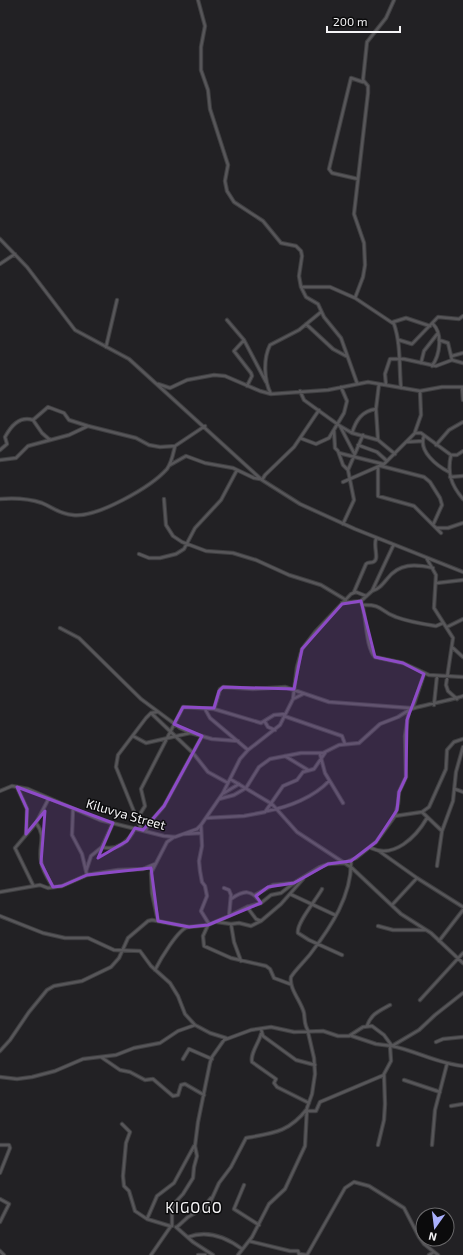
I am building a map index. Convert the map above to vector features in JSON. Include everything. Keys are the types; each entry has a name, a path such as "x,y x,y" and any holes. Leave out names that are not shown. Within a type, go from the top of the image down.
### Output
{"street":[{"path":"198,0 205,26 201,47 202,70 208,90 210,109 228,165 225,181 227,191 234,202 263,221 281,243 296,246 299,249 302,256 299,276 301,286 306,297 318,304 321,312 341,338 357,384"},
{"path":"201,7 202,0"},
{"path":"364,82 366,43 386,18 394,0"},
{"path":"355,298 366,265 364,243 354,214 368,93 368,86 364,82 351,78 329,169 332,173 358,179"},
{"path":"0,239 15,254 75,330 129,359 261,479 300,504 343,524 393,546 463,572"},
{"path":"0,264 15,254"},
{"path":"301,286 330,287 355,298 393,322 399,340 398,359 401,388"},
{"path":"106,347 117,300"},
{"path":"266,383 267,354 270,345 289,336 321,312"},
{"path":"399,340 412,344 432,325 438,317 459,320 463,316"},
{"path":"393,322 406,318 432,325 438,332 439,340 437,358 432,366"},
{"path":"227,320 244,340 271,394"},
{"path":"306,324 333,349 347,356"},
{"path":"421,363 424,352 438,332"},
{"path":"244,340 234,351 251,372 252,376 247,386"},
{"path":"439,340 448,343 452,358"},
{"path":"386,385 385,374 389,360 398,359 432,366 463,353"},
{"path":"452,358 463,363"},
{"path":"157,384 170,388 187,380 214,375 225,376 247,386 271,394 328,390 368,382 420,391 442,387 462,387 463,400"},
{"path":"378,440 376,409 379,384"},
{"path":"300,438 316,444 327,440 339,425 347,405 342,387"},
{"path":"300,391 304,400 339,425 352,432 378,440 395,454"},
{"path":"343,482 381,466 415,433 421,415 420,391"},
{"path":"0,450 7,444 5,437 12,426 24,419 32,420 50,407 64,413 69,420 136,438 154,446 175,446 204,426"},
{"path":"352,432 360,417 367,411 376,409"},
{"path":"261,479 287,454 319,410"},
{"path":"32,420 42,433 50,440"},
{"path":"436,445 442,435 463,422"},
{"path":"339,425 354,455"},
{"path":"0,460 16,458 28,446 69,435 88,426"},
{"path":"334,431 334,447 339,453 343,466 348,470 351,478 354,500 343,524"},
{"path":"415,433 419,432 451,455 457,455 463,451"},
{"path":"348,470 363,435"},
{"path":"424,436 422,441 432,460 449,472"},
{"path":"406,442 422,441"},
{"path":"358,445 377,452 387,461"},
{"path":"169,465 175,446"},
{"path":"339,453 354,455 381,466 424,477 430,482 440,498 442,505 434,525"},
{"path":"451,455 449,472 450,477 456,491 463,499"},
{"path":"0,499 42,503 63,514 81,516 114,504 136,493 158,477 169,465 186,456 237,470 254,478 261,479"},
{"path":"381,466 378,496 414,506 441,533"},
{"path":"139,554 154,558 169,557 180,552 188,544 195,528 221,500 237,470"},
{"path":"450,477 463,476"},
{"path":"164,499 166,525 173,536 206,551 232,553 256,560 289,575 321,585 346,600"},
{"path":"437,528 448,528 463,523"},
{"path":"366,596 354,592 366,564 374,562 376,559 377,553 374,546 376,539"},
{"path":"372,591 393,546"},
{"path":"427,558 434,568 436,575 437,583 434,608 452,634 452,648 446,688 456,699"},
{"path":"342,604 361,601 400,568 414,565 434,568"},
{"path":"437,583 463,580"},
{"name":"Kiluvya Street","path":"0,791 12,786 37,792 100,820 164,836 175,837 197,829 224,793 229,779 240,759 248,750 275,730 288,710 293,699 297,667 302,649 315,632 354,592"},
{"path":"361,601 373,655 380,660 408,665 424,674 447,677 463,677"},
{"path":"362,605 379,606 390,615 409,621 436,626 443,623"},
{"path":"447,627 463,619"},
{"path":"60,628 86,644 140,698 174,724 191,733 202,736 220,740 238,741"},
{"path":"452,648 463,657"},
{"path":"231,899 242,893 255,895 273,885 294,882 328,864 351,861 371,848 395,816 399,792 406,777 405,736 411,709 424,674"},
{"path":"434,705 437,676"},
{"path":"214,709 219,691 223,687 264,689 281,687 329,702 411,709 434,705 463,696"},
{"path":"293,699 304,694"},
{"path":"137,819 145,806 141,789 184,706 214,709 258,723 265,722 274,715 285,715 292,719 342,736 345,744"},
{"path":"205,709 210,718 248,750"},
{"path":"218,800 234,795 246,788 264,762 275,757 301,753 326,753 345,744 359,743 380,724 398,717 411,709"},
{"path":"288,710 292,719"},
{"path":"142,830 116,768 118,755 151,713 158,712"},
{"path":"151,713 162,721 170,733 193,753 208,772 228,783"},
{"path":"265,722 268,727 275,730"},
{"path":"133,736 146,743 191,733"},
{"path":"146,831 147,826 164,806 202,736"},
{"path":"395,816 422,812 429,807 443,777 447,764 447,750 454,742 463,739"},
{"path":"437,866 442,831 452,806 456,772 463,747"},
{"path":"265,812 272,804 283,786 295,781 303,772 314,769 326,753"},
{"path":"320,754 323,769 343,804"},
{"path":"285,756 308,770"},
{"path":"229,779 272,804 297,832 352,868 401,914 427,931 463,963"},
{"path":"206,818 244,816 278,809 313,794 329,781"},
{"path":"224,793 239,784"},
{"path":"17,787 27,809 26,834"},
{"path":"455,789 463,792"},
{"path":"33,886 15,848 36,823 49,798"},
{"path":"73,809 72,835 82,854 87,875"},
{"path":"422,812 442,831"},
{"path":"379,852 392,850 408,841 415,836 427,818"},
{"path":"36,823 43,835 40,854 41,863 53,887"},
{"path":"86,871 93,853 102,847 113,823"},
{"path":"201,825 201,880 206,886 207,896 201,911 209,924"},
{"path":"102,847 109,848 120,846 130,837 135,828"},
{"path":"183,834 201,833"},
{"path":"164,836 167,842"},
{"path":"158,921 151,877 155,864 167,842 175,837"},
{"path":"371,848 463,907"},
{"path":"238,1255 259,1225 269,1204 285,1189 303,1153 305,1146 307,1110 314,1085 314,1065 308,1032 300,1004 290,984 292,975 317,944 336,915 344,898 352,868 351,861"},
{"path":"0,892 42,884 46,887 62,886 87,875 118,870 143,869 155,864"},
{"path":"217,922 231,924 239,923 251,926 261,921 290,894 305,877"},
{"path":"392,905 417,878"},
{"path":"155,970 179,931 188,927 217,922 247,907 261,903 271,895 282,893 294,882"},
{"path":"224,888 231,893 229,916"},
{"path":"322,888 297,930 303,937 342,955"},
{"path":"290,894 336,915"},
{"path":"255,895 261,903"},
{"path":"247,907 256,919 261,921"},
{"path":"439,941 463,910"},
{"path":"0,916 36,932 65,938 88,938 110,949 140,951 155,970 170,983 178,996 185,1014 195,1025 210,1033 227,1038 271,1027 294,1032 323,1031 338,1036 351,1036 376,1044 415,1052 447,1064 463,1066"},
{"path":"0,1051 10,1040 29,1012 47,990 54,986 93,977 112,966 122,951 128,938 142,926 152,920 188,927"},
{"path":"209,924 203,936 204,946 242,961 266,966 270,968 274,978 290,984"},
{"path":"231,924 234,942 242,961"},
{"path":"378,926 393,930 427,931"},
{"path":"420,1000 463,953"},
{"path":"391,1046 419,1030 463,993"},
{"path":"351,1036 367,1026 370,1019 376,1012 390,1005"},
{"path":"0,1077 17,1079 55,1071 82,1059 101,1057 160,1042 178,1031 195,1025"},
{"path":"367,1026 372,1026 379,1030 391,1046 391,1061 384,1074 385,1104 378,1145"},
{"path":"261,1029 259,1043 252,1056 252,1062 276,1079 274,1083 277,1087 309,1103"},
{"path":"261,1034 296,1060 314,1065"},
{"path":"436,1042 463,1037"},
{"path":"147,1219 157,1196 174,1183 194,1146 212,1059 227,1038"},
{"path":"183,1059 188,1049 212,1059"},
{"path":"101,1057 118,1069 130,1072 144,1080 153,1079 173,1096 178,1095 182,1085 184,1084 191,1086 204,1096"},
{"path":"432,1145 435,1110 447,1064"},
{"path":"307,1110 316,1111 320,1102 384,1074"},
{"path":"404,1080 440,1092"},
{"path":"451,1106 463,1104"},
{"path":"177,1227 188,1217 209,1205 219,1183 231,1167 244,1140 288,1128 307,1110"},
{"path":"122,1124 130,1132 124,1157 124,1183 129,1191 135,1211 147,1219 177,1227 213,1255"},
{"path":"0,1145 9,1145 10,1148 0,1173"},
{"path":"151,1255 171,1226 172,1206 183,1194 193,1178 194,1167 198,1156 194,1146"},
{"path":"249,1241 290,1251 298,1251 299,1254 307,1255 345,1188 354,1182 369,1186 404,1208 419,1238 438,1255"},
{"path":"244,1185 234,1209 259,1225"},
{"path":"0,1199 9,1204 0,1222"},
{"path":"188,1237 195,1235 214,1235 224,1238 242,1249"},
{"path":"0,1252 4,1255"},
{"path":"429,1255 434,1252"},
{"path":"198,1255 205,1255"}],"highlighted area":[{"path":"361,601 375,657 403,663 424,674 407,720 406,777 399,792 397,810 376,842 351,861 328,864 294,883 268,887 256,896 261,903 208,925 189,927 158,921 151,868 87,875 62,886 53,887 41,863 45,811 26,834 27,809 17,787 113,823 98,858 127,841 135,828 143,830 164,806 202,736 174,724 183,707 214,708 219,691 223,687 294,689 302,649 342,604"}],"district":[{"name":"KIGOGO","path":"194,1207"}]}
